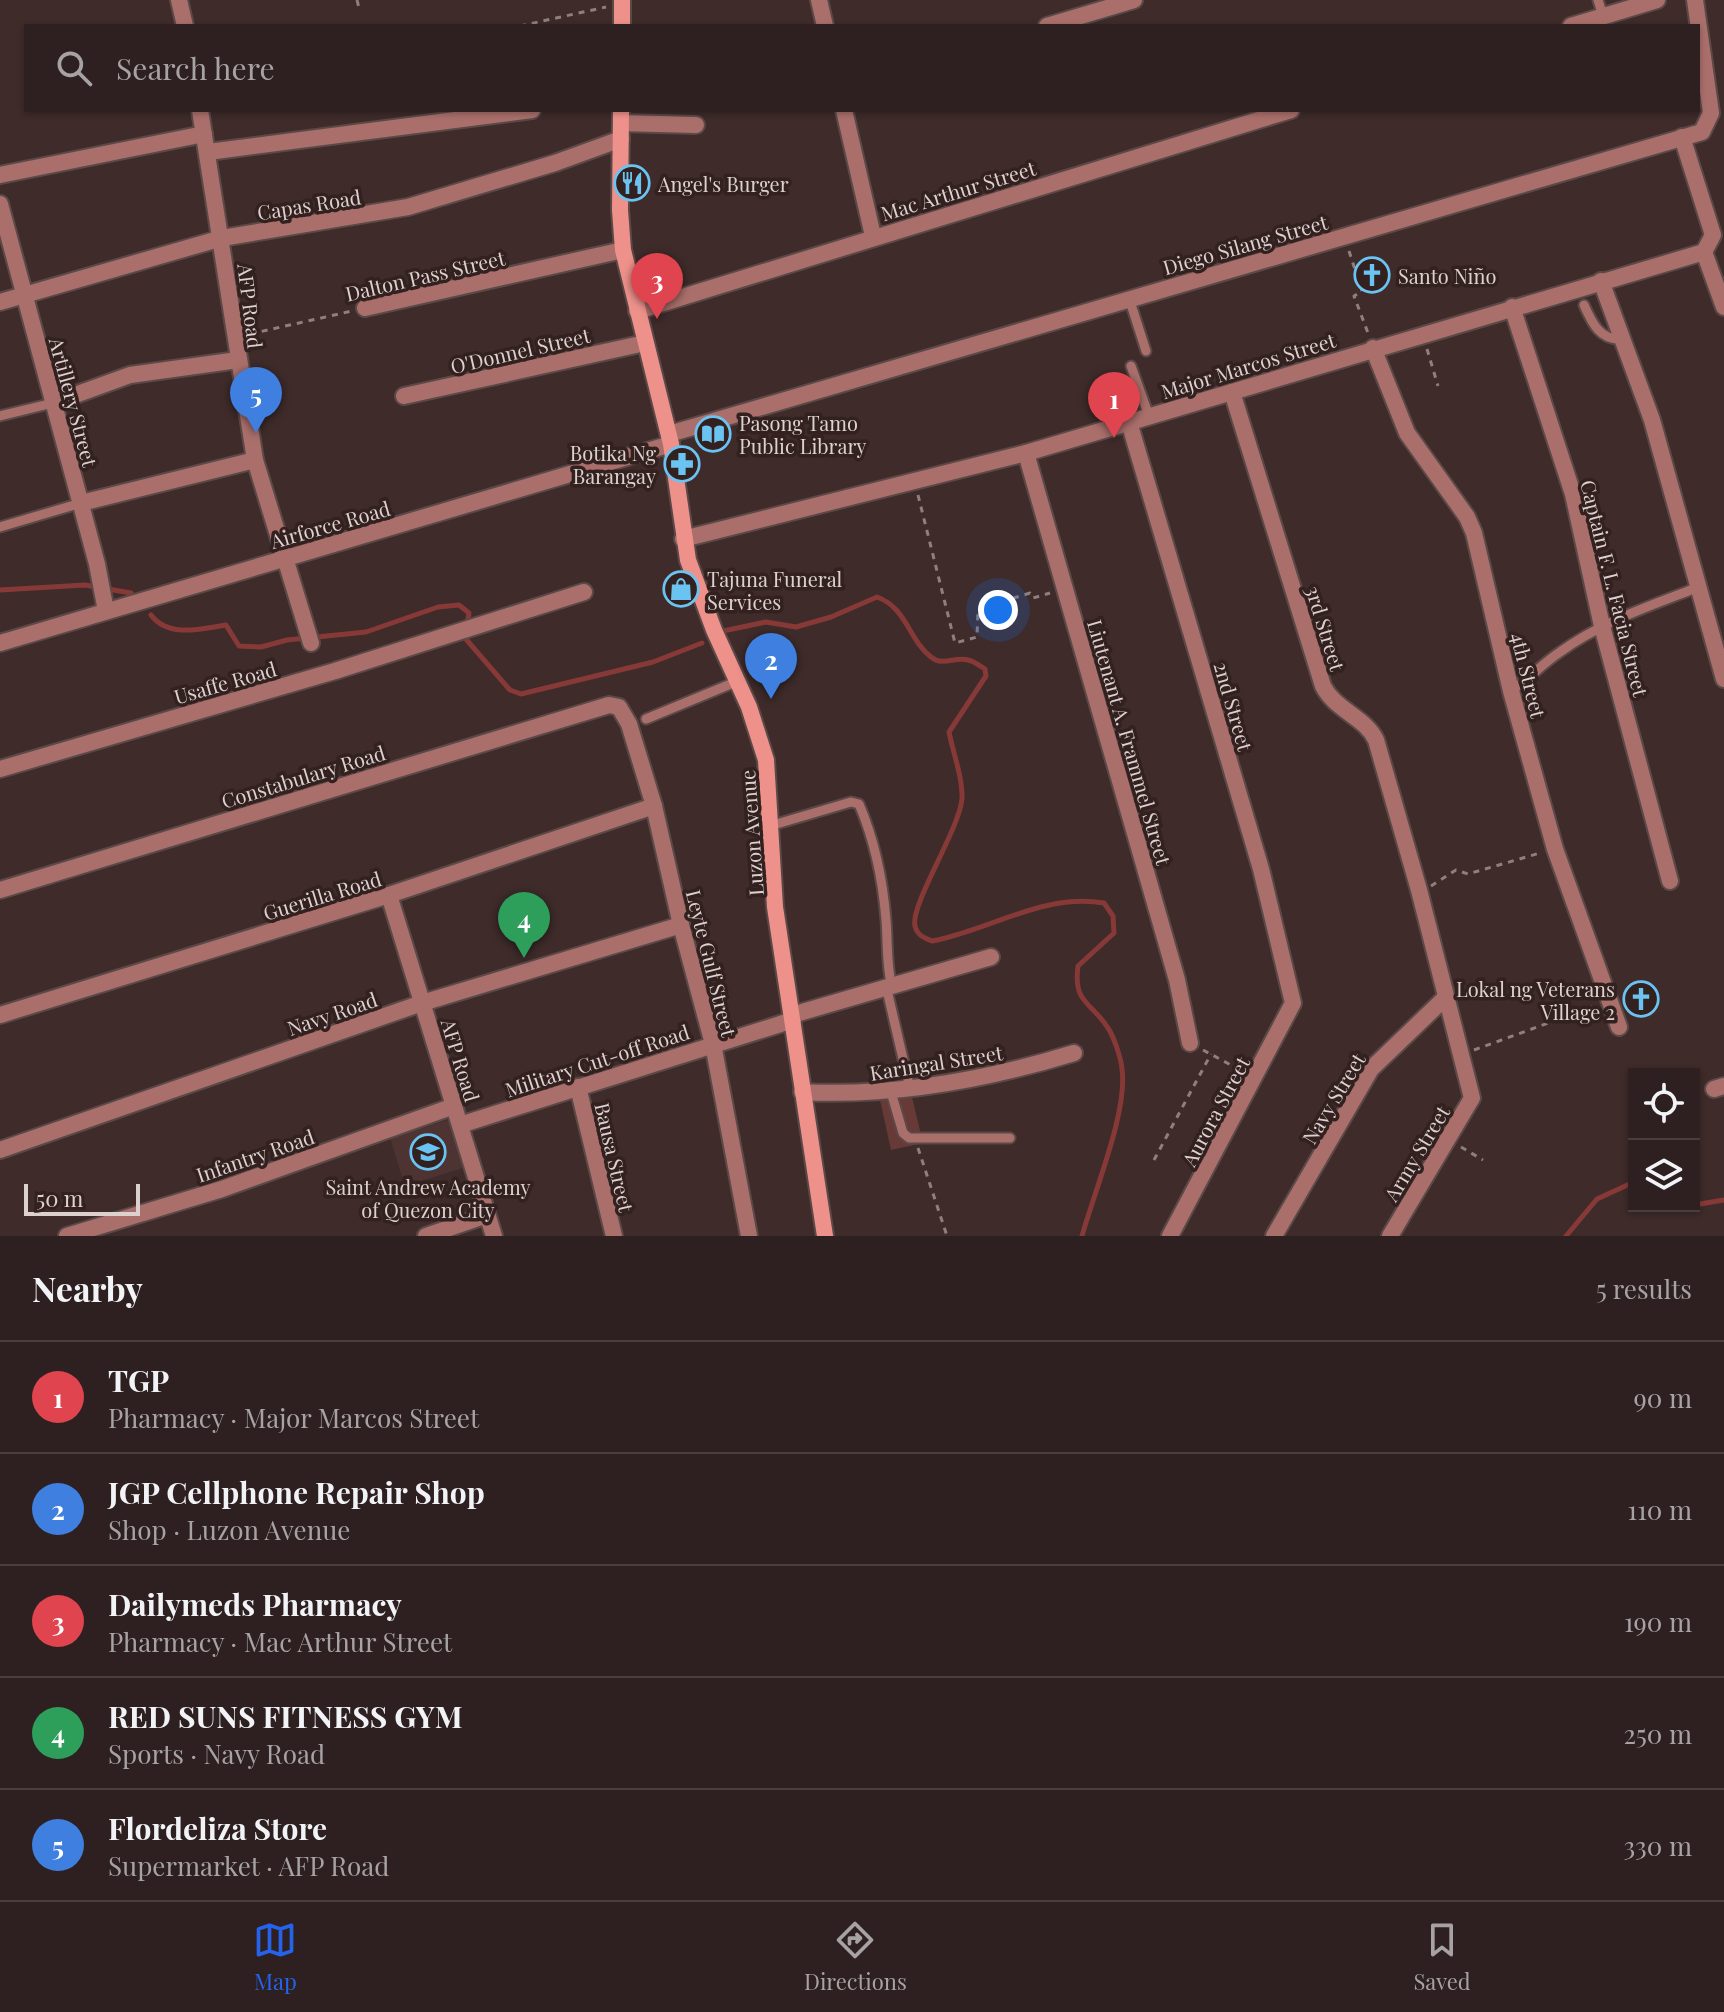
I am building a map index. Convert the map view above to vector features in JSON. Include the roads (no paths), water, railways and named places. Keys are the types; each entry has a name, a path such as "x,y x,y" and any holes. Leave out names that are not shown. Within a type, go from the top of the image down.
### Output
{"main road":[{"path":"622,2 622,24"},
{"name":"Luzon Avenue","path":"621,124 623,250 670,439 683,539 693,579 738,681 766,760 773,825 775,907 825,1236"}],"street":[{"path":"179,0 185,24"},
{"path":"819,0 825,24"},
{"path":"1054,24 1134,0"},
{"name":"Diego Silang Street","path":"1695,0 1700,24"},
{"path":"1574,24 1600,8 1649,1"},
{"name":"Diego Silang Street","path":"670,439 1129,298 1702,132 1711,113 1700,26"},
{"name":"AFP Road","path":"200,112 255,460 311,643"},
{"path":"208,152 517,112"},
{"path":"844,112 873,236"},
{"name":"Mac Arthur Street","path":"637,311 1284,112"},
{"path":"621,124 696,125"},
{"name":"Capas Road","path":"0,302 222,238 408,207 555,163 621,124"},
{"path":"0,175 204,134"},
{"path":"1682,137 1713,235 1704,252 1724,307"},
{"name":"Artillery Street","path":"0,204 81,503 105,604"},
{"name":"Dalton Pass Street","path":"365,308 623,250"},
{"name":"Major Marcos Street","path":"683,539 1026,453 1704,252"},
{"path":"1601,281 1652,420 1696,588 1724,679"},
{"name":"Captain F. L. Facia Street","path":"1512,307 1573,494 1602,626 1670,881"},
{"name":"O'Donnel Street","path":"404,396 645,343"},
{"name":"4th Street","path":"1373,348 1407,433 1467,517 1474,533 1511,691 1555,849 1619,1027"},
{"path":"53,403 130,375 238,360"},
{"name":"3rd Street","path":"1232,392 1323,686 1332,700 1374,735 1446,997"},
{"name":"2nd Street","path":"1129,422 1261,869 1293,1003"},
{"name":"Airforce Road","path":"0,643 105,604 284,559 670,439"},
{"name":"Liutenant A. Frammel Street","path":"1026,453 1177,980 1190,1043"},
{"path":"81,503 255,460"},
{"name":"Usaffe Road","path":"0,769 466,631 584,592"},
{"name":"Constabulary Road","path":"0,890 609,705 619,707"},
{"name":"Leyte Gulf Street","path":"619,707 629,724 654,806 681,925 713,1044 749,1236"},
{"name":"Guerilla Road","path":"0,1015 389,895 654,806"},
{"name":"AFP Road","path":"389,895 494,1236"},
{"name":"Navy Road","path":"0,1150 422,1003 681,925"},
{"name":"Military Cut-off Road","path":"460,1125 991,957"},
{"name":"Army Street","path":"1390,1236 1471,1100 1446,997"},
{"name":"Navy Street","path":"1274,1236 1371,1069 1446,997"},
{"name":"Aurora Street","path":"1170,1236 1256,1079 1293,1003"},
{"name":"Karingal Street","path":"802,1092 891,1092 1000,1072 1074,1053"},
{"name":"Bausa Street","path":"578,1087 614,1236"},
{"name":"Infantry Road","path":"67,1236 222,1189 454,1106"},
{"path":"426,1236 487,1215"}],"lane":[{"path":"1129,298 1146,351"},
{"path":"1584,305 1599,332 1613,340 1623,339"},
{"path":"1131,366 1149,416"},
{"path":"0,416 53,403"},
{"path":"0,527 81,503"},
{"path":"1511,691 1535,675 1557,653 1602,626 1696,588"},
{"path":"646,719 738,681"},
{"path":"773,825 851,802 859,804 880,878 887,925 890,989 910,1089"},
{"path":"891,1092 903,1133 916,1140 1010,1138"}],"waterway":[{"path":"0,590 85,585 131,593"},
{"path":"723,631 766,622 796,627 831,617 877,597 895,608 917,642 931,657 940,661 968,660 985,669 986,676 949,732 962,799 953,829 920,902 915,926 919,934 932,941 1038,908 1081,901 1104,903 1113,916 1114,933 1078,966 1081,995 1102,1019 1115,1042 1121,1064 1122,1087 1109,1152 1082,1236"},
{"path":"151,615 166,627 176,629 196,630 226,625 239,646 261,647 287,640 366,632 438,607 459,605 469,613 465,638 510,690 521,694 653,662 702,643"},
{"path":"1566,1236 1597,1199 1628,1185"},
{"path":"1700,1204 1724,1200"}],"place":[{"name":"Angel's Burger","path":"632,183"},
{"name":"Santo Niño","path":"1372,275"},
{"name":"Dailymeds Pharmacy","path":"657,319"},
{"name":"Flordeliza Store","path":"256,433"},
{"name":"Pasong Tamo Public Library","path":"713,434"},
{"name":"TGP","path":"1114,438"},
{"name":"Botika Ng Barangay","path":"682,464"},
{"name":"Tajuna Funeral Services","path":"681,589"},
{"name":"JGP Cellphone Repair Shop","path":"771,699"},
{"name":"RED SUNS FITNESS GYM","path":"524,958"},
{"name":"Lokal ng Veterans Village 2","path":"1641,999"},
{"name":"Saint Andrew Academy of Quezon City","path":"428,1152"}]}
